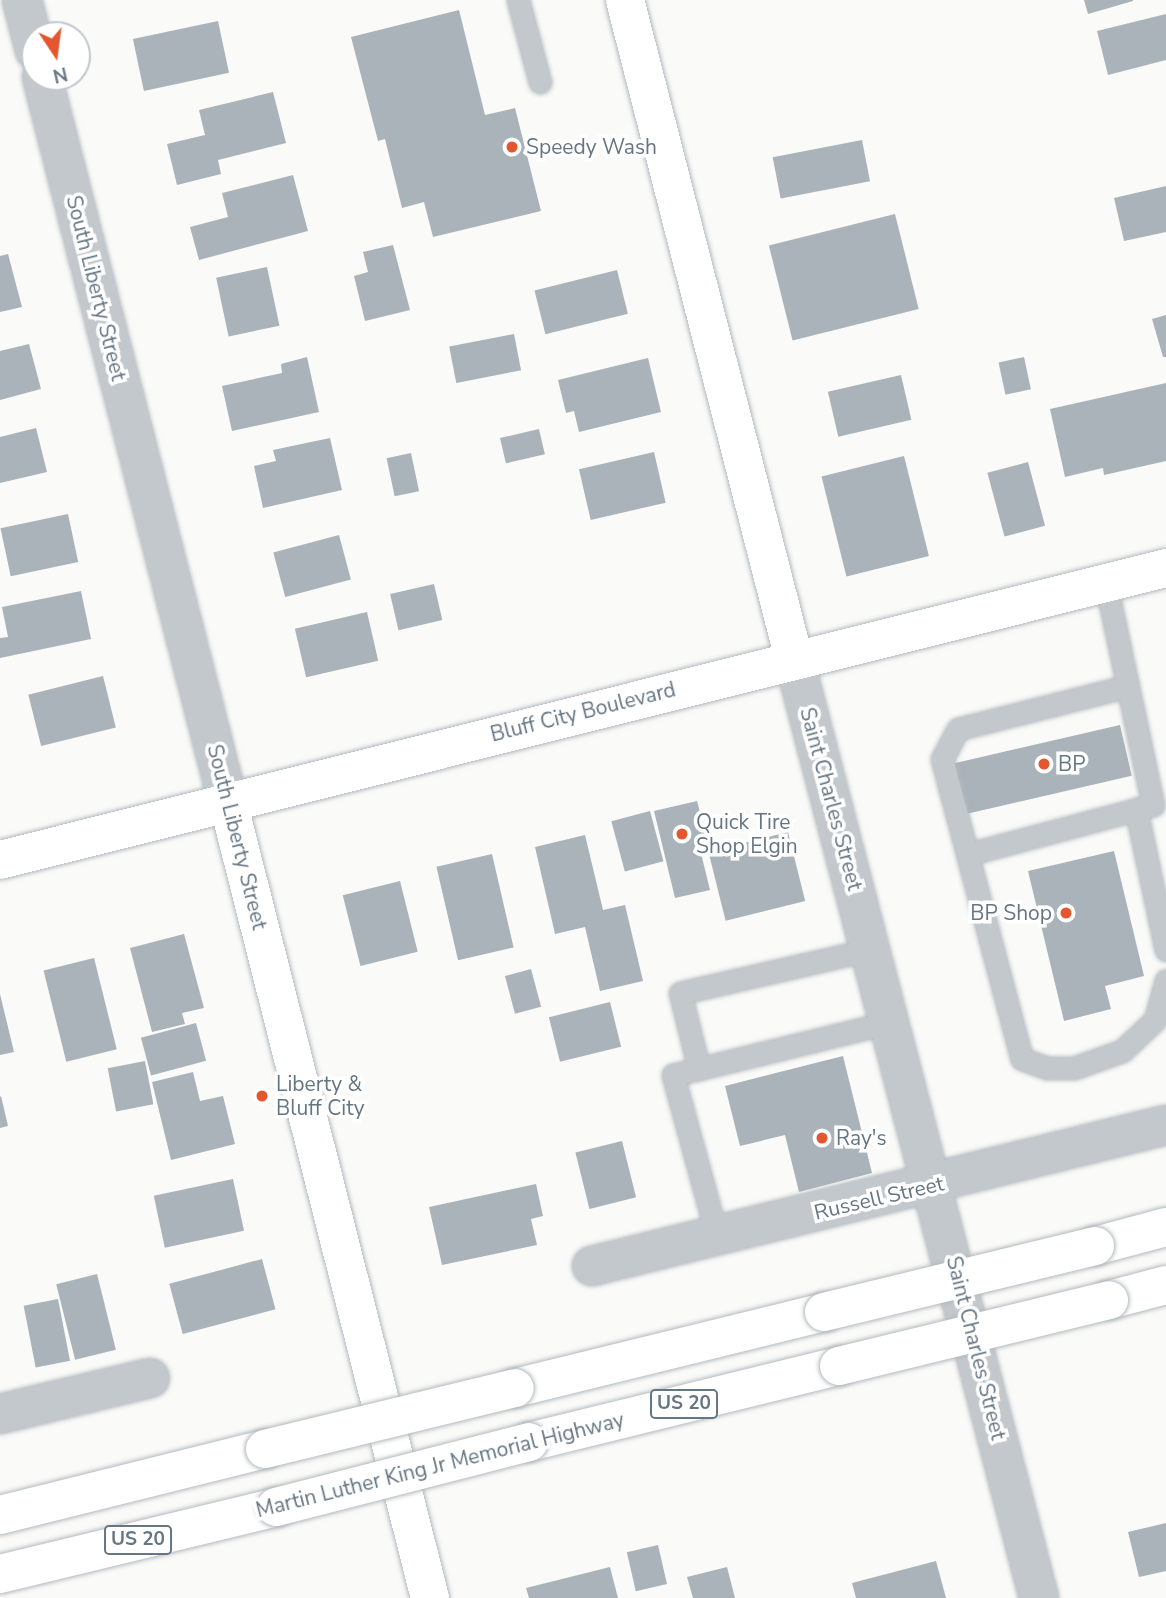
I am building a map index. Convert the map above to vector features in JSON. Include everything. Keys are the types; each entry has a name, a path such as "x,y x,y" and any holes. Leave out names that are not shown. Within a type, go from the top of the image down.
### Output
{"main road":[{"name":"Saint Charles Street","path":"625,0 794,659"},
{"name":"Bluff City Boulevard","path":"0,860 1166,568"},
{"name":"South Liberty Street","path":"228,802 430,1598"},
{"path":"0,1515 1166,1227"},
{"name":"Martin Luther King Jr Memorial Highway","path":"0,1574 1166,1285"}],"street":[{"path":"22,0 27,21"},
{"name":"South Liberty Street","path":"46,91 228,802"},
{"name":"Saint Charles Street","path":"794,659 935,1186 1039,1598"},
{"name":"Russell Street","path":"592,1266 935,1186 1166,1125"},
{"path":"0,1414 150,1378"}],"lane":[{"path":"518,0 540,82"},
{"path":"969,854 1153,805 1106,583"},
{"path":"1128,686 958,729 942,760 1023,1059 1047,1068 1074,1068 1122,1051 1155,1020 1166,980"},
{"path":"1136,809 1166,950"},
{"path":"699,1069 680,993 872,949"},
{"path":"717,1236 674,1075 891,1022"}],"building":[{"path":"1084,0 1133,0 1133,1 1088,14"},
{"path":"459,10 485,115 515,108 541,211 433,237 424,202 402,208 385,139 378,141 351,37"},
{"path":"1166,14 1166,60 1108,75 1097,31"},
{"path":"218,21 229,73 144,91 133,39"},
{"path":"273,92 286,143 218,160 221,174 177,185 167,144 205,135 199,110"},
{"path":"862,140 870,181 781,199 773,157"},
{"path":"293,175 308,231 199,260 190,227 228,217 222,193"},
{"path":"1166,186 1166,232 1124,241 1114,198"},
{"path":"895,214 919,309 793,341 769,245"},
{"path":"393,245 410,310 365,321 354,276 368,272 363,252"},
{"path":"8,254 22,307 0,312 0,256"},
{"path":"267,267 279,326 229,337 216,278"},
{"path":"617,270 628,314 545,334 535,291"},
{"path":"1166,315 1166,357 1163,357 1152,319"},
{"path":"514,334 521,370 456,383 449,347"},
{"path":"29,344 41,389 0,400 0,351"},
{"path":"307,357 319,412 232,431 222,386 282,373 281,364"},
{"path":"1024,357 1031,389 1005,395 999,362"},
{"path":"648,358 661,412 579,432 574,411 566,413 558,380"},
{"path":"901,375 911,420 838,437 828,392"},
{"path":"1166,383 1166,461 1104,475 1103,468 1065,477 1050,409"},
{"path":"36,428 47,472 0,483 0,437"},
{"path":"539,429 545,454 506,463 500,438"},
{"path":"330,438 342,490 263,508 254,466 276,461 273,450"},
{"path":"654,452 666,503 591,520 579,469"},
{"path":"411,453 419,491 395,496 387,458"},
{"path":"904,456 929,556 846,577 822,477"},
{"path":"1028,462 1045,526 1005,537 987,473"},
{"path":"68,514 78,562 11,576 1,528"},
{"path":"339,535 351,579 285,597 273,553"},
{"path":"434,584 442,620 398,630 390,594"},
{"path":"81,591 91,639 0,658 0,638 8,637 2,607"},
{"path":"367,612 378,661 306,677 295,629"},
{"path":"103,676 116,727 41,746 28,695"},
{"path":"1120,725 1132,776 966,814 954,763"},
{"path":"697,801 708,843 699,845 710,890 675,898 654,811"},
{"path":"650,811 663,861 625,872 611,821"},
{"path":"788,832 805,901 726,921 708,852"},
{"path":"585,835 603,910 625,905 643,981 600,991 585,927 555,934 535,847"},
{"path":"1114,851 1144,976 1105,986 1111,1009 1064,1021 1028,871"},
{"path":"492,854 514,948 458,960 436,867"},
{"path":"400,881 418,952 360,966 343,895"},
{"path":"184,934 204,1008 182,1013 185,1024 152,1032 130,948"},
{"path":"94,958 117,1049 66,1062 44,971"},
{"path":"531,969 541,1007 515,1014 505,976"},
{"path":"0,994 14,1052 0,1055"},
{"path":"610,1002 621,1047 560,1062 549,1017"},
{"path":"196,1023 206,1061 151,1075 141,1038"},
{"path":"843,1056 872,1173 799,1192 785,1135 740,1146 725,1086"},
{"path":"145,1061 153,1104 116,1111 108,1068"},
{"path":"193,1072 200,1101 223,1096 235,1144 171,1160 152,1082"},
{"path":"0,1097 8,1126 0,1128"},
{"path":"622,1141 636,1197 589,1209 575,1153"},
{"path":"233,1179 244,1231 165,1248 154,1196"},
{"path":"536,1184 543,1216 531,1219 537,1245 442,1265 429,1207"},
{"path":"262,1259 275,1309 183,1334 169,1284"},
{"path":"97,1274 116,1350 75,1360 56,1284"},
{"path":"58,1299 70,1361 36,1368 24,1306"},
{"path":"1166,1523 1166,1571 1139,1577 1128,1532"},
{"path":"658,1545 667,1584 636,1591 627,1552"},
{"path":"936,1561 946,1598 856,1598 852,1583"},
{"path":"610,1567 618,1598 529,1598 526,1588"},
{"path":"727,1567 735,1598 693,1598 687,1577"}],"place":[{"name":"Speedy Wash","path":"512,147"},
{"name":"BP","path":"1044,764"},
{"name":"Quick Tire Shop Elgin","path":"682,834"},
{"name":"BP Shop","path":"1066,913"},
{"name":"Liberty & Bluff City","path":"262,1096"},
{"name":"Ray's","path":"822,1138"}]}
